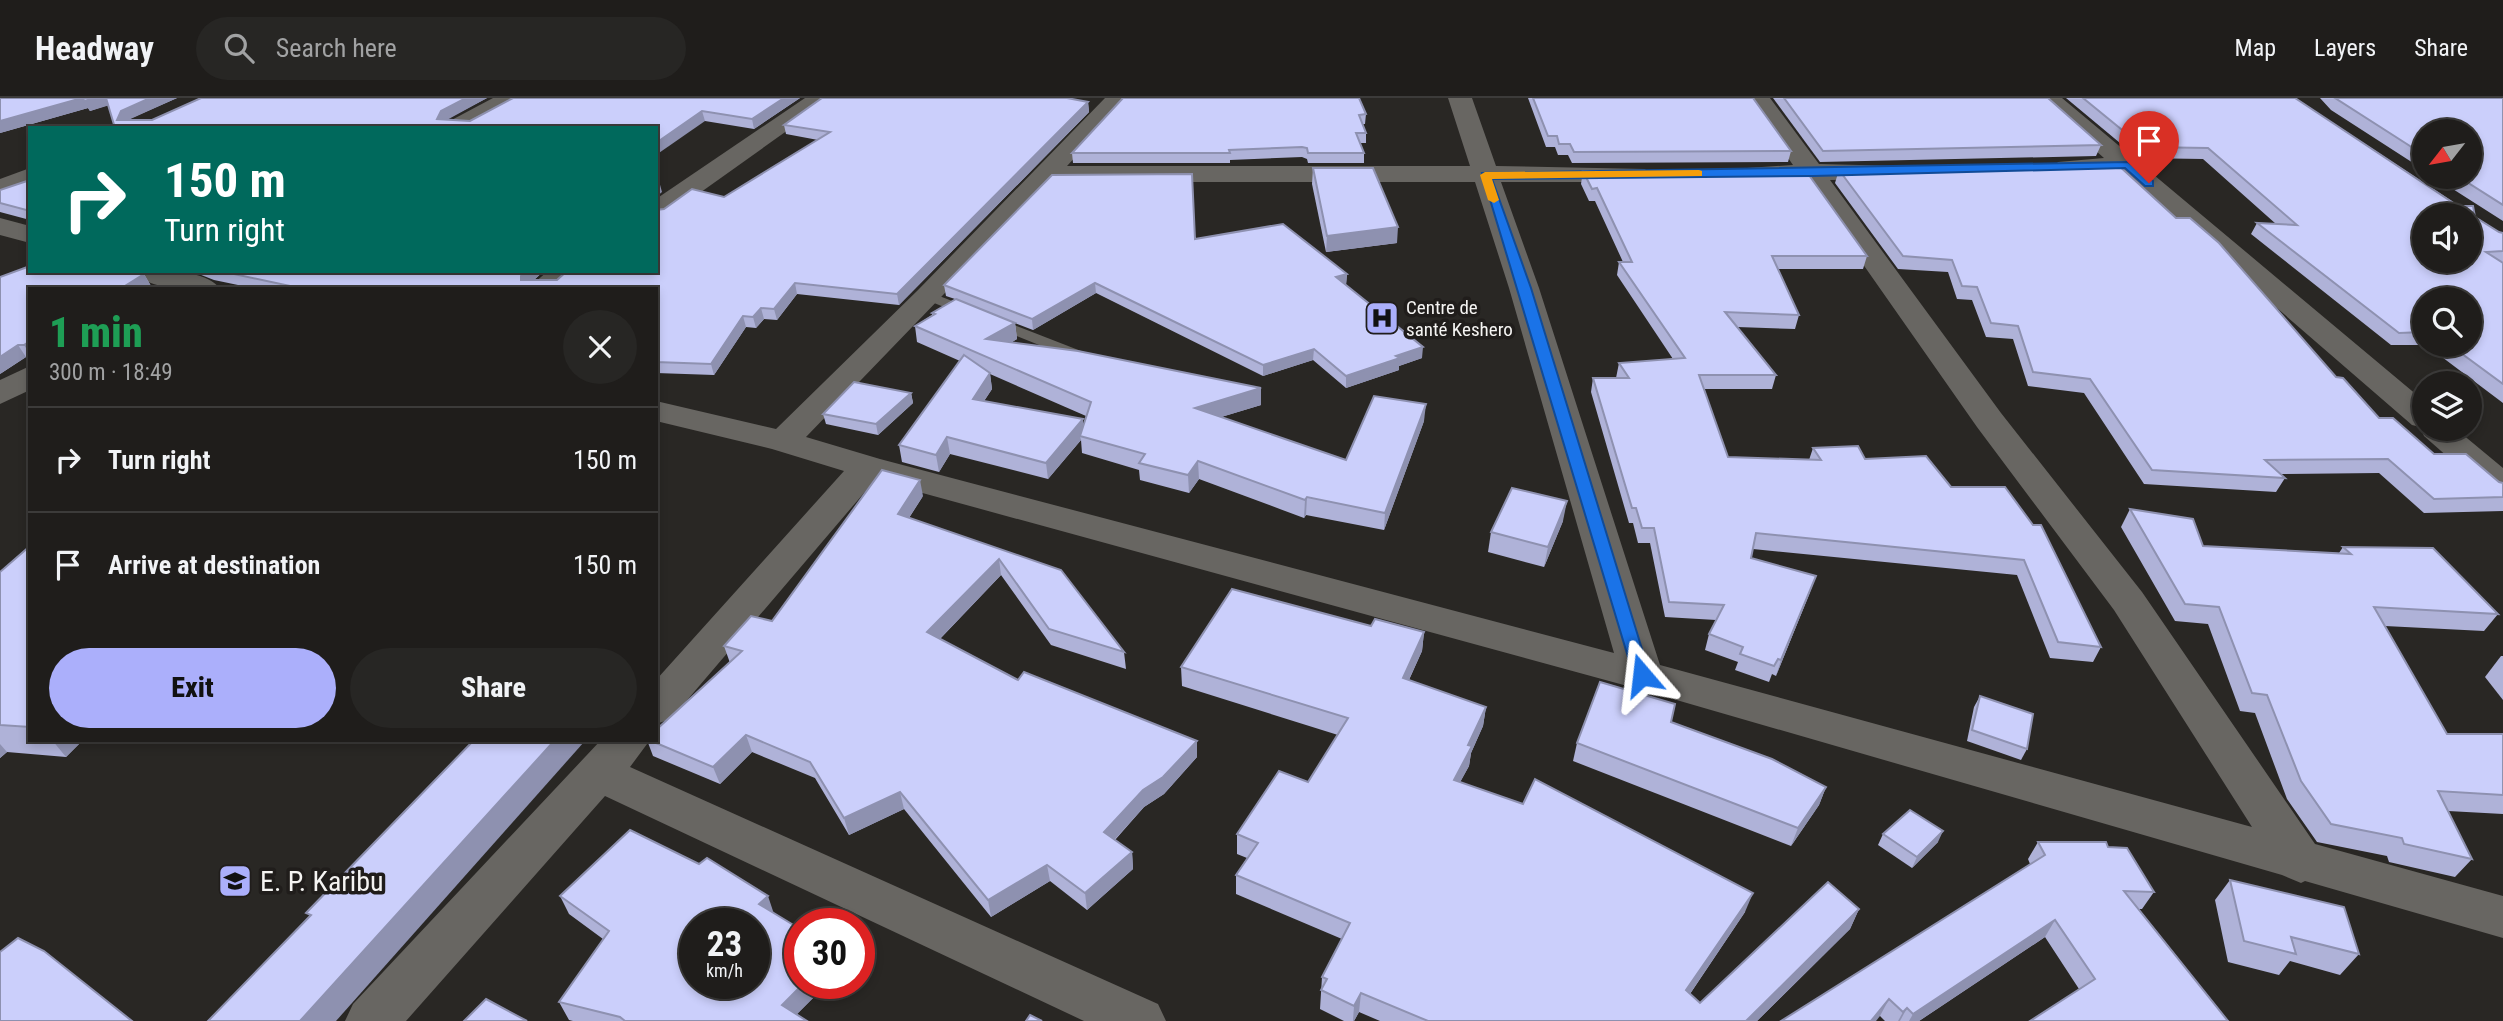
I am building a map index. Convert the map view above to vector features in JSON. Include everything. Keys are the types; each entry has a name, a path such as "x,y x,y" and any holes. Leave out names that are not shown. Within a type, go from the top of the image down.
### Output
{"street":[{"path":"459,126 511,98"},
{"path":"658,210 821,98"},
{"path":"1460,98 1524,288 1642,675"},
{"path":"1758,98 1989,420 2128,601 2301,863"},
{"path":"2048,98 2412,408"},
{"path":"783,441 929,296 1045,174 1105,101"},
{"path":"2046,167 2128,165"},
{"path":"1731,173 1909,170"},
{"path":"1045,174 1663,174"},
{"path":"0,189 28,177"},
{"path":"0,226 28,234"},
{"path":"545,287 565,273"},
{"path":"0,394 28,377"},
{"path":"658,411 783,441 867,467 1642,675 2301,863 2503,917"},
{"path":"2450,441 2503,486"},
{"path":"658,706 867,467"},
{"path":"372,1021 613,757 1139,1021"}],"lane":[{"path":"929,296 1075,354"}],"building":[{"path":"0,98 82,98 0,121"},
{"path":"106,98 150,98 121,111 117,120 152,120 201,98 466,98 441,111 437,119 470,121 513,98 784,98 752,119 702,111 658,142 658,126 114,126"},
{"path":"822,98 1067,98 1088,102 897,294 795,283 774,309 761,308 753,317 743,316 711,364 658,362 658,287 295,287 229,273 525,273 521,280 557,280 565,273 658,273 658,210 664,209 692,189 724,197 830,132 784,125"},
{"path":"1123,98 1359,98 1366,114 1359,115 1366,133 1356,133 1364,153 1308,153 1307,148 1302,147 1229,150 1230,153 1072,153"},
{"path":"1533,98 1753,98 1791,151 1574,152 1570,144 1559,144 1557,136 1548,136"},
{"path":"1784,98 2048,98 2101,145 1823,151"},
{"path":"2083,98 2295,98 2412,176 2412,189 2432,189 2453,203 2412,203 2412,273 2482,273 2482,221 2503,233 2503,251 2486,252 2503,263 2503,384 2466,357 2482,357 2482,287 2412,287 2412,332 2399,333 2257,223 2297,225 2208,148 2143,147"},
{"path":"2335,98 2503,98 2503,205 2478,189 2482,189 2482,119 2412,119 2412,147"},
{"path":"2117,164 2176,218 2190,218 2219,243 2336,377 2343,378 2379,418 2393,418 2412,435 2412,441 2419,441 2434,454 2466,454 2503,483 2503,497 2434,499 2388,459 2265,460 2285,478 2152,470 2090,379 2033,372 2018,326 1991,323 1977,287 1962,286 1952,260 1903,256 1839,170"},
{"path":"1313,168 1373,168 1398,227 1327,236"},
{"path":"1583,171 1806,171 1867,256 1772,256 1799,315 1725,312 1776,375 1699,375 1728,457 1821,460 1813,448 1858,446 1865,459 1926,456 1951,487 2005,487 2033,525 2041,525 2101,647 2058,642 2024,560 1756,533 1751,558 1816,576 1781,660 1778,659 1774,666 1740,654 1743,647 1709,634 1724,605 1669,602 1654,528 1642,528 1636,508 1632,508 1593,378 1629,378 1619,363 1685,358 1619,262 1632,262 1597,188 1592,189"},
{"path":"1192,174 1195,239 1283,224 1347,274 1336,277 1423,347 1396,356 1400,358 1346,376 1314,349 1263,365 1095,283 1032,319 944,285 1052,175"},
{"path":"28,181 28,210 0,203 0,190"},
{"path":"28,267 28,273 144,274 123,287 28,287 28,342 18,345 0,357 0,277"},
{"path":"956,299 1015,323 986,339 1078,351 1261,388 1195,408 1346,460 1374,396 1426,404 1385,513 1307,497 1305,500 1198,461 1188,475 1139,463 1145,454 1080,436 1091,402 915,326"},
{"path":"964,355 990,373 973,399 1083,419 1046,463 947,437 936,455 899,445"},
{"path":"854,382 911,393 876,424 823,414"},
{"path":"882,470 920,480 898,514 1061,570 1124,652 1049,629 999,559 927,632 1018,680 1024,672 1197,741 1163,777 1143,790 1104,832 1132,852 1085,893 1047,865 988,900 900,792 844,818 810,762 746,735 713,767 654,742 658,742 658,728 742,651 724,646 751,616 772,621"},
{"path":"1512,488 1567,501 1548,547 1491,532"},
{"path":"2130,509 2193,519 2203,546 2351,554 2343,547 2433,548 2498,614 2374,607 2447,734 2503,734 2503,795 2438,791 2472,859 2404,844 2402,838 2331,824 2301,781 2267,695 2252,693 2219,607 2185,604"},
{"path":"28,548 28,727 0,725 0,572"},
{"path":"1232,589 1371,626 1375,619 1424,632 1403,678 1486,707 1468,745 1472,746 1454,780 1523,804 1535,779 1753,893 1686,990 1700,1003 1828,882 1859,909 1746,1021 1428,1021 1361,993 1354,1006 1321,990 1327,979 1322,977 1350,923 1236,875 1258,843 1237,834 1279,771 1308,782 1348,718 1181,667"},
{"path":"1600,682 1675,704 1671,722 1772,759 1826,787 1798,828 1577,743"},
{"path":"1980,696 2033,714 2027,749 1972,730"},
{"path":"472,742 553,742 300,1021 208,1021 311,915 306,913"},
{"path":"1910,810 1943,831 1917,857 1883,834"},
{"path":"630,830 699,864 707,858 768,896 759,904 766,908 679,908 679,999 770,999 770,911 784,919 784,999 788,999 782,1005 807,1021 625,1021 620,1017 559,1002 609,931 560,896"},
{"path":"2038,842 2106,842 2108,847 2127,848 2154,892 2124,891 2228,1021 2030,1021 2095,979 2055,920 1913,1014 1907,1008 1903,1012 1889,999 1871,1021 1781,1021 2045,855"},
{"path":"2230,880 2344,907 2359,954 2291,937 2296,954 2244,941"},
{"path":"18,938 44,951 132,1021 0,1021 0,952"},
{"path":"486,999 527,1021 464,1021"},
{"path":"1030,1015 1042,1021 1026,1021"}],"slow traffic":[{"path":"1494,200 1485,175 1699,174"}],"place":[{"name":"Centre de santé Keshero","path":"1382,318"},
{"name":"E. P. Karibu","path":"235,881"}],"route":[{"path":"1642,675 1524,288 1485,175 1813,173 2128,165 2149,183"}]}
